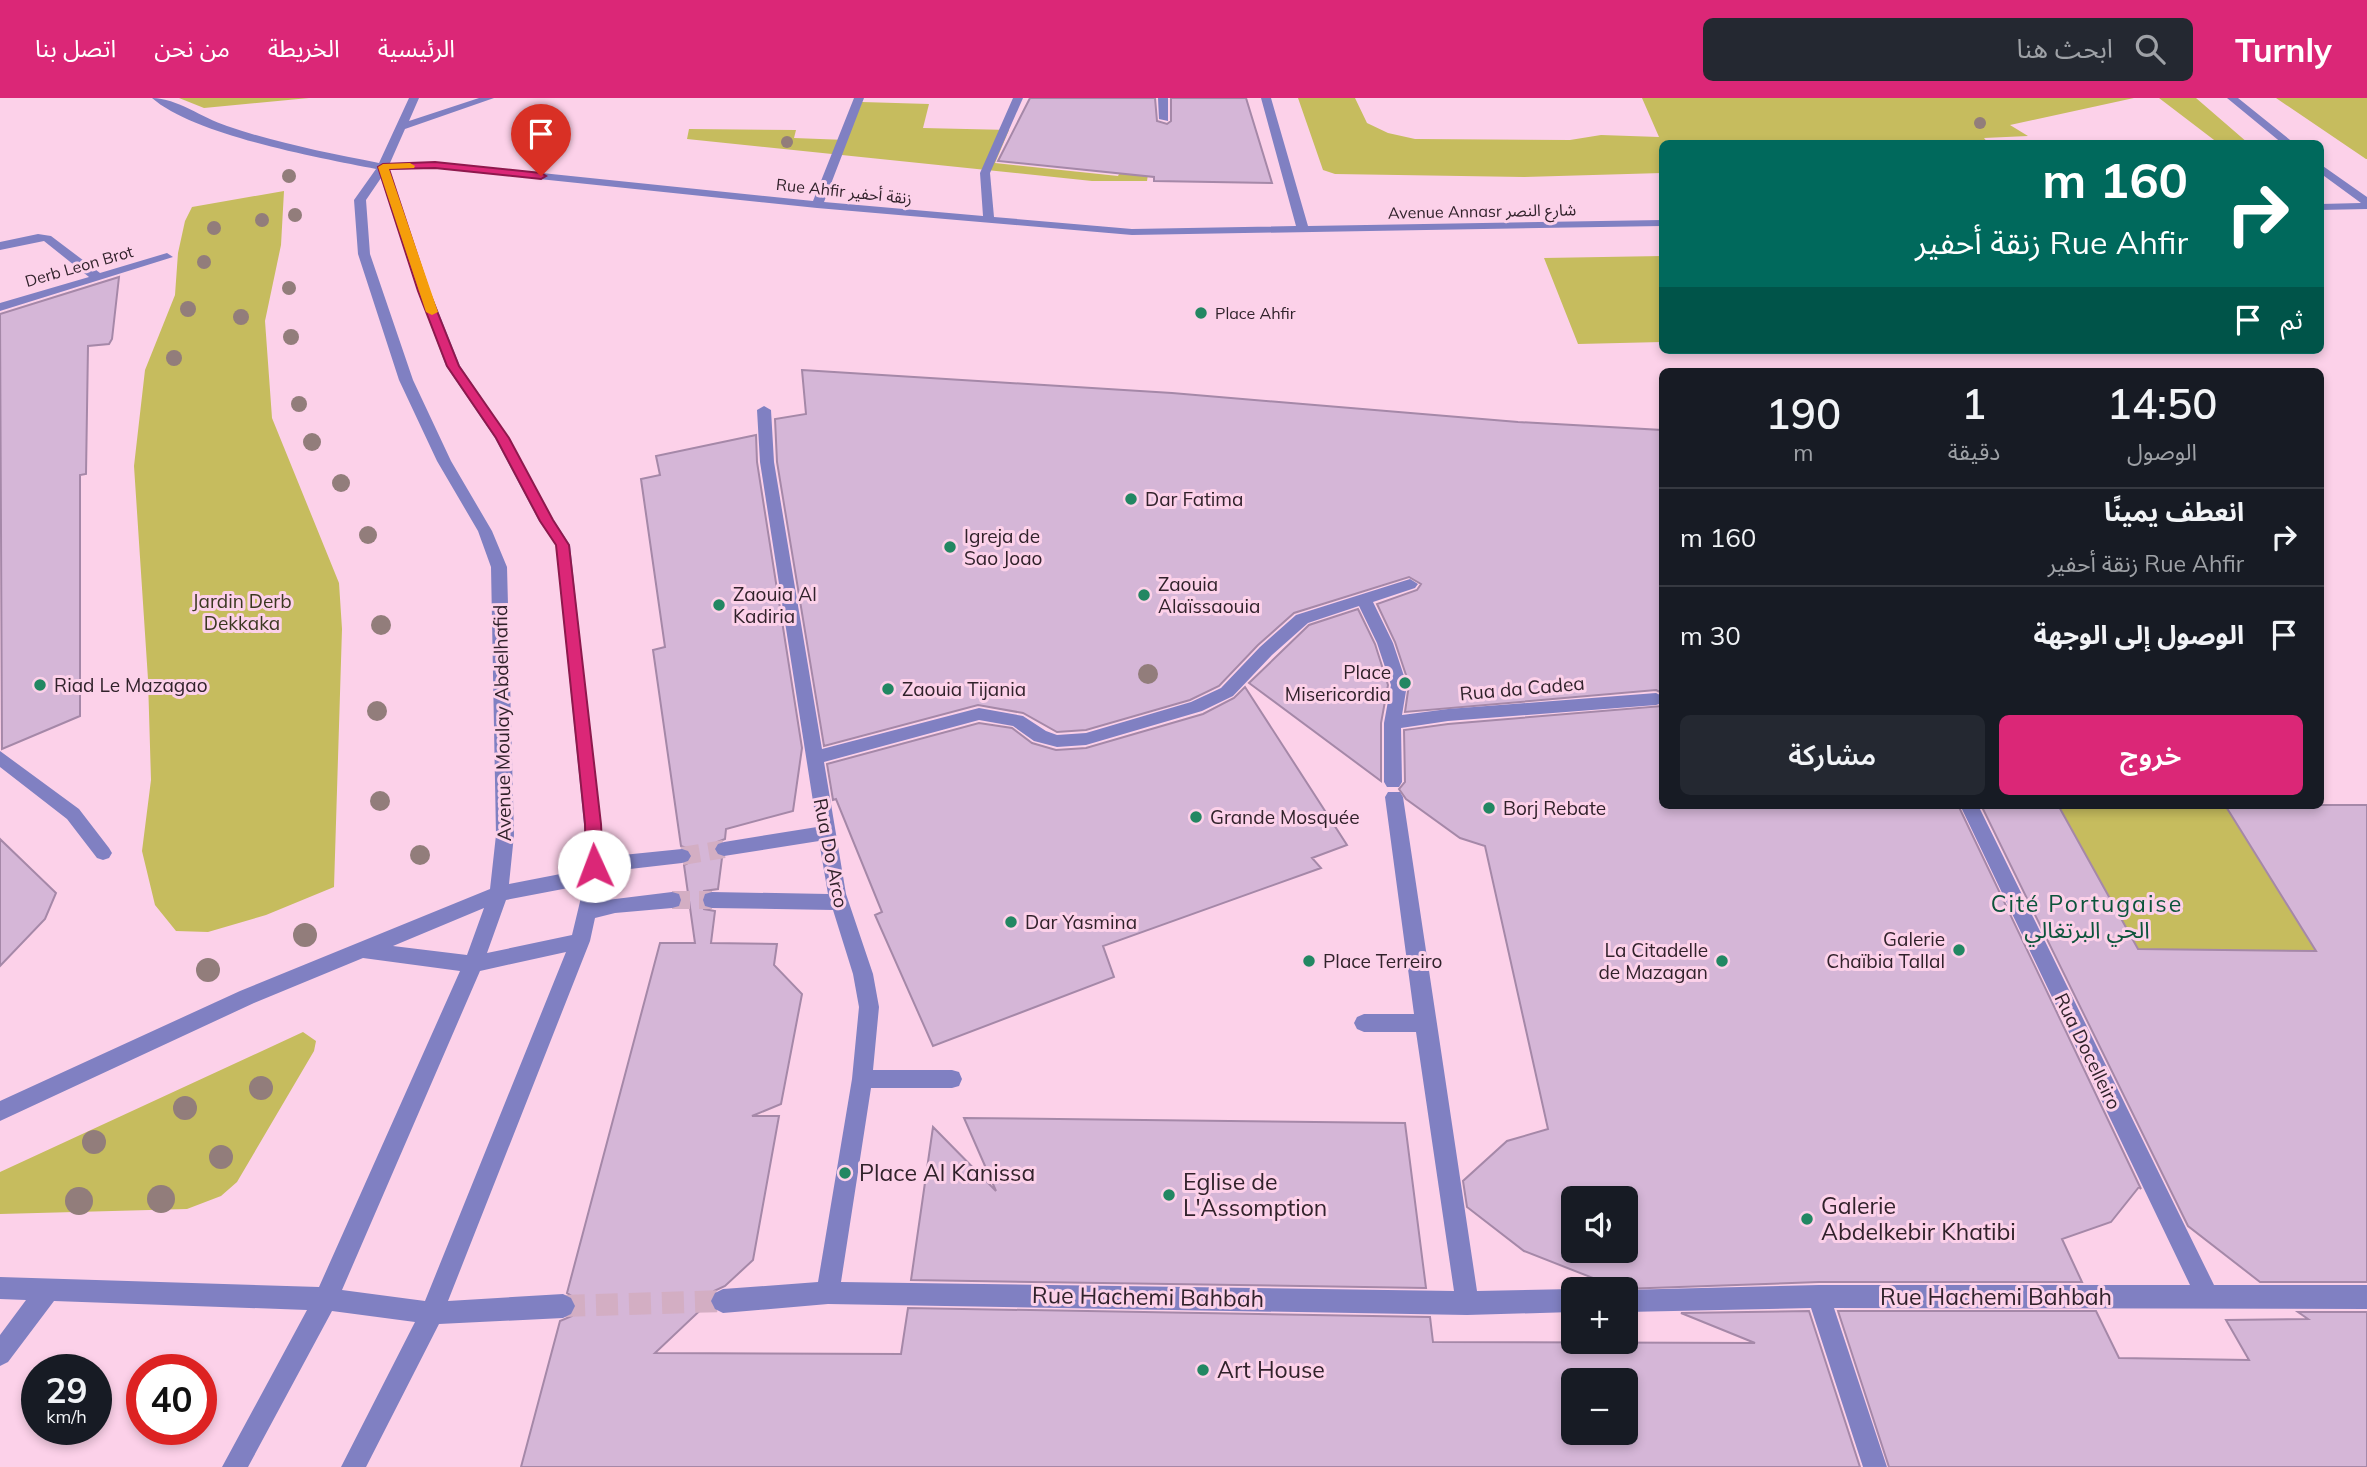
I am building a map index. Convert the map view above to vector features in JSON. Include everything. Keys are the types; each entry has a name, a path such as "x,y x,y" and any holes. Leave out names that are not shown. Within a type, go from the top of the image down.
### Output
{"street":[{"name":"Rue Ahfir زنقة أحفير","path":"157,98 201,121 226,130 327,156 383,167 435,165 817,205 1132,232 1303,230"},
{"name":"Avenue Moulay Abdelhafid","path":"234,1467 326,1299 473,964 499,894 505,835 499,567 485,531 444,461 406,380 364,254 360,200 383,167 414,98"},
{"path":"400,127 489,98"},
{"path":"817,205 859,98"},
{"path":"989,220 985,173 1018,98"},
{"path":"1163,98 1164,119"},
{"path":"1266,98 1303,230"},
{"path":"2232,98 2285,140"},
{"path":"353,1467 432,1312 580,941 595,871 593,824 563,545 502,438 453,366 424,291 383,167"},
{"path":"2324,170 2367,204"},
{"path":"2324,208 2367,204"},
{"name":"Avenue Annasr شارع النصر","path":"1303,230 1659,223"},
{"path":"0,246 47,237 97,277"},
{"name":"Derb Leon Brot","path":"0,307 167,257"},
{"name":"Rua Do Arco","path":"764,410 767,463 826,833 839,902 863,974 869,1007 862,1079 828,1293"},
{"path":"813,758 979,714 1017,720 1040,736 1057,741 1098,735 1196,706 1227,692 1266,651 1302,619 1410,584"},
{"path":"1364,600 1385,643 1399,685 1392,723 1394,790 1424,1023 1467,1303"},
{"name":"Rua da Cadea","path":"1392,723 1448,715 1656,699"},
{"path":"0,758 73,814 103,853"},
{"name":"Rua Docelleiro","path":"1971,809 2208,1298"},
{"path":"724,849 826,833"},
{"path":"0,1111 247,997 499,894 595,871 682,856"},
{"path":"587,912 615,905 672,900"},
{"path":"712,900 839,902"},
{"path":"362,951 473,964 580,941"},
{"path":"1364,1023 1424,1023"},
{"path":"862,1079 952,1079"},
{"path":"0,1288 326,1299 432,1312 563,1306"},
{"path":"0,1354 48,1290"},
{"name":"Rue Hachemi Bahbah","path":"723,1301 828,1293 1467,1303 1561,1301"},
{"path":"1819,1296 1875,1467"},
{"name":"Rue Hachemi Bahbah","path":"1638,1300 1819,1296 2367,1297"}],"green space":[{"path":"179,98 309,98 204,108"},
{"path":"1298,98 1355,98 1367,123 1388,133 1415,139 1570,140 1601,135 1659,137 1642,98 2134,98 2010,125 2028,136 1984,138 1986,140 1659,140 1659,173 1524,177 1335,174 1323,170"},
{"path":"2159,98 2196,98 2245,140 2214,140"},
{"path":"2276,98 2367,98 2367,159 2366,159"},
{"path":"862,102 929,104 923,128 1009,130 995,163 1118,176 1120,172 1148,174 1147,181 1092,181 687,139 689,129 796,130 794,138 846,140"},
{"name":"Jardin Derb Dekkaka","path":"284,191 281,245 265,321 272,418 339,583 342,629 334,887 266,915 208,932 176,931 155,905 142,851 151,780 148,679 134,466 145,370 175,295 178,253 185,221 192,207"},
{"path":"1659,256 1659,342 1578,344 1544,258"},
{"path":"2060,809 2253,810 2269,876 2316,951 2138,949"},
{"path":"303,1032 316,1041 314,1051 237,1182 221,1196 187,1209 0,1214 0,1172"}],"building":[{"path":"1030,98 1155,98 1157,121 1167,124 1171,121 1171,98 1246,98 1272,183 1154,181 1154,177 998,161"},
{"path":"119,277 112,339 109,344 88,346 86,474 80,475 80,716 2,749 0,314"},
{"path":"802,370 1172,393 1518,422 1659,430 1659,692 1405,712 1409,684 1395,642 1377,604 1417,590 1421,584 1409,577 1294,613 1258,645 1219,686 1190,700 1086,730 1057,732 1023,713 978,705 824,746 777,462 775,419 806,414"},
{"path":"756,435 757,462 802,748 793,811 726,829 725,839 717,842 713,848 716,855 722,858 718,889 704,891 701,901 704,909 715,911 711,943 777,944 774,965 802,994 781,1104 752,1116 779,1116 753,1260 725,1286 714,1291 709,1302 655,1353 901,1354 908,1308 1430,1317 1433,1342 1561,1342 1561,1354 1638,1354 1638,1343 1755,1343 1681,1313 1809,1311 1860,1467 521,1467 560,1321 572,1316 577,1307 573,1297 567,1293 660,943 695,943 684,865 690,862 693,855 689,849 681,846 653,650 665,647 641,479 660,475 656,456"},
{"path":"1358,609 1375,644 1388,685 1381,723 1381,781 1249,683 1309,625"},
{"path":"1245,687 1347,845 1312,858 1321,868 1103,946 1114,977 933,1046 875,915 882,912 836,799 833,800 827,764 979,723 1012,728 1032,743 1056,750 1086,748 1203,714 1234,698"},
{"path":"1659,706 1659,809 1960,809 2141,1189 2139,1187 2111,1222 2062,1239 2082,1282 1819,1282 1638,1288 1638,1277 1590,1277 1524,1251 1467,1207 1463,1181 1507,1141 1548,1129 1485,846 1460,838 1406,799 1399,789 1405,782 1404,730"},
{"path":"2324,805 2367,805 2367,1282 2260,1282 2188,1226 1983,809 2060,809 2138,949 2316,951 2227,809 2324,809"},
{"path":"0,839 56,893 45,919 0,966"},
{"name":"Eglise de L'Assomption","path":"964,1118 1405,1123 1426,1288 911,1280 933,1127 996,1191"},
{"path":"1838,1311 2096,1311 2119,1358 2249,1360 2226,1320 2308,1319 2298,1312 2367,1312 2367,1467 1889,1467"}],"tunnel":[{"path":"682,856 724,849"},
{"path":"672,900 712,900"},
{"path":"563,1306 723,1301"}],"slow traffic":[{"path":"410,166 383,167 432,312"}],"place":[{"name":"Place Ahfir","path":"1201,313"},
{"name":"Dar Fatima","path":"1131,499"},
{"name":"Igreja de Sao Joao","path":"950,547"},
{"name":"Zaouia Alaïssaouia","path":"1144,595"},
{"name":"Zaouia Al Kadiria","path":"719,605"},
{"name":"Place Misericordia","path":"1405,683"},
{"name":"Riad Le Mazagao","path":"40,685"},
{"name":"Zaouia Tijania","path":"888,689"},
{"name":"Borj Rebate","path":"1489,808"},
{"name":"Grande Mosquée","path":"1196,817"},
{"name":"Dar Yasmina","path":"1011,922"},
{"name":"Galerie Chaïbia Tallal","path":"1959,950"},
{"name":"Place Terreiro","path":"1309,961"},
{"name":"La Citadelle de Mazagan","path":"1722,961"},
{"name":"Place Al Kanissa","path":"845,1173"},
{"name":"Eglise de L'Assomption","path":"1169,1195"},
{"name":"Galerie Abdelkebir Khatibi","path":"1807,1219"},
{"name":"Art House","path":"1203,1370"}],"district":[{"name":"Cité Portugaise الحي البرتغالي","path":"2087,917"}],"route":[{"path":"541,176 435,165 383,167 424,291 453,366 502,438 563,545 593,824 594,866"}]}
